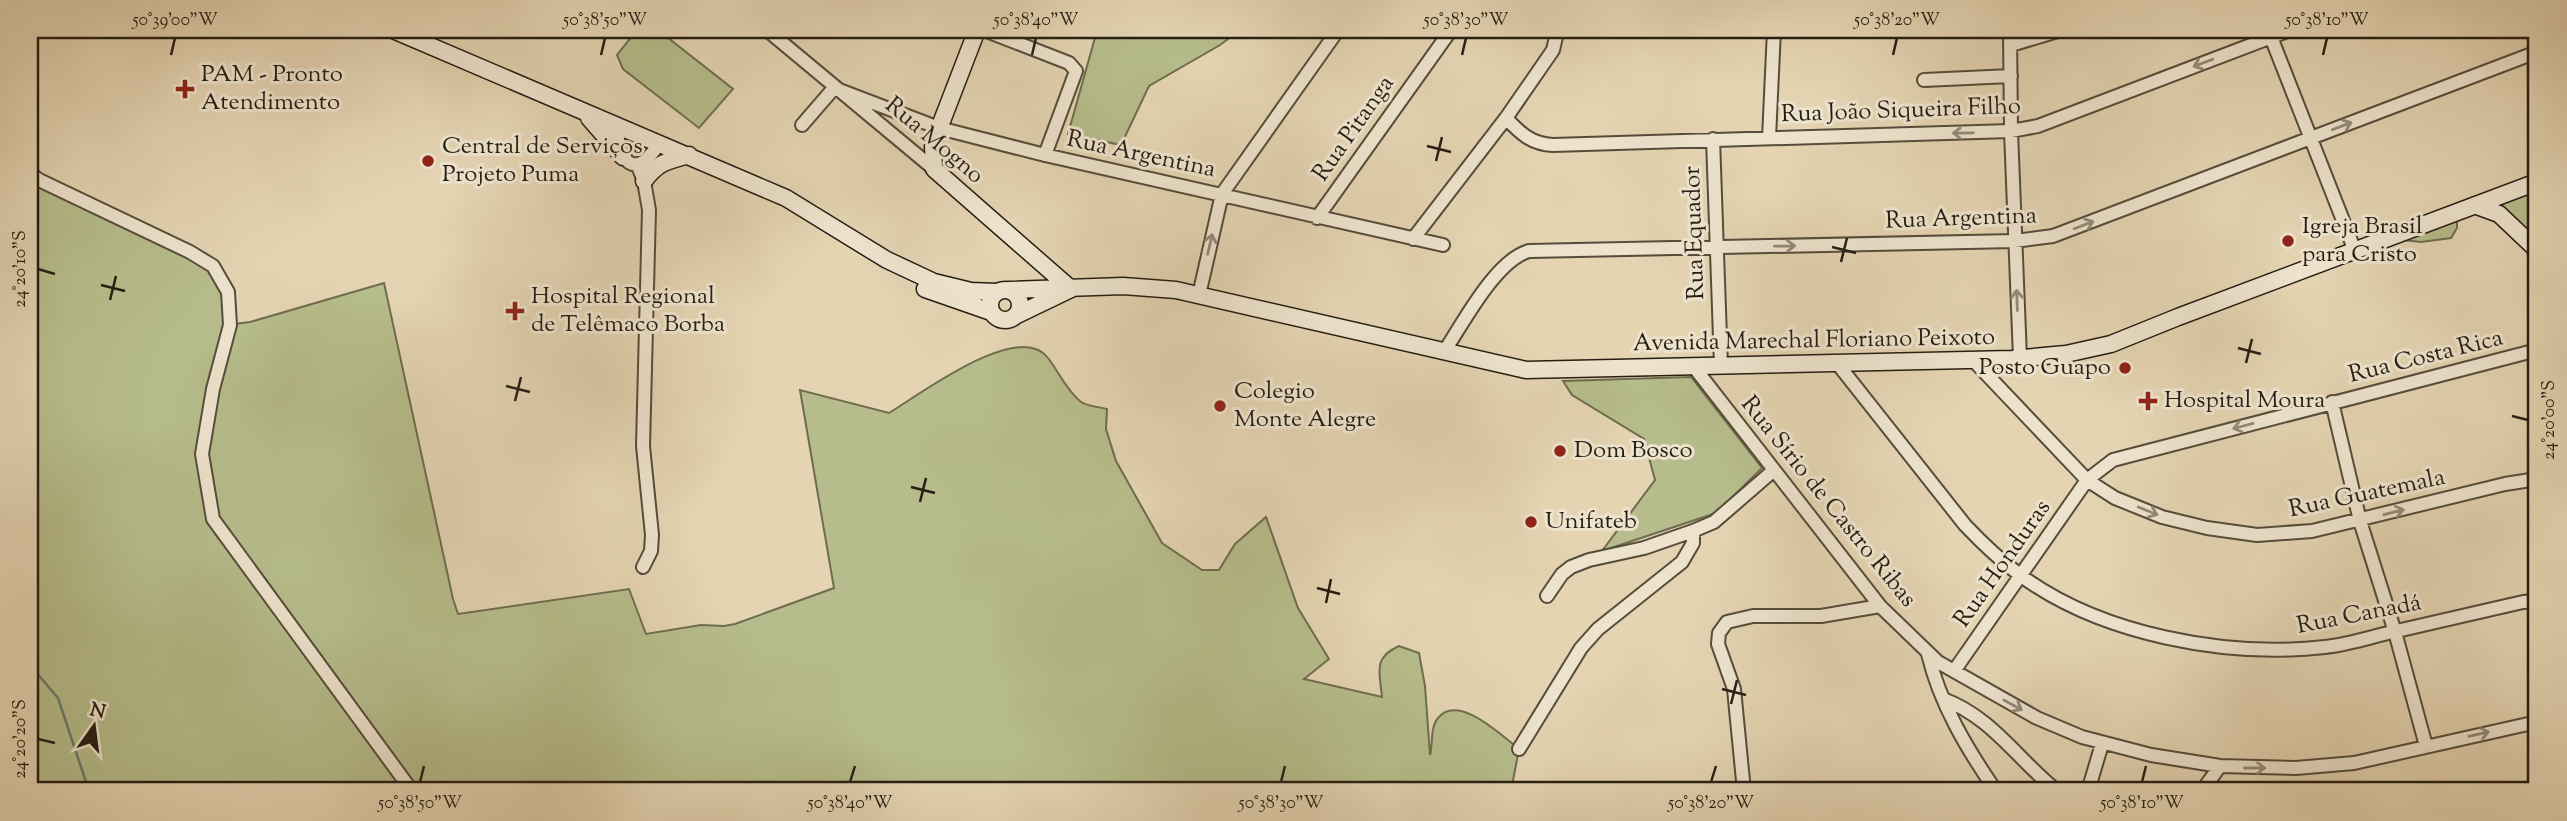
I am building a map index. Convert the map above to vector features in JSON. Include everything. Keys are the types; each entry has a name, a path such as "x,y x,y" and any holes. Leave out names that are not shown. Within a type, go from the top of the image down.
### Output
{"main road":[{"name":"Avenida Marechal Floriano Peixoto","path":"393,30 786,198 887,260 924,289 991,312"},
{"path":"934,169 933,147 977,30"},
{"path":"586,113 630,160"},
{"path":"644,181 662,162 689,155"},
{"name":"Rua Mogno","path":"934,169 1071,289"},
{"name":"Avenida Marechal Floriano Peixoto","path":"887,260 943,285 971,291 1155,287 1526,370 2020,358 2066,354 2111,344 2537,182"},
{"path":"2477,206 2499,214 2537,250"},
{"name":"Avenida Marechal Floriano Peixoto","path":"1017,315 1071,289"},
{"path":"1008,291 1019,299 1020,307 1017,315 1010,320 1001,320 991,312 991,299 1008,291 1040,305"}],"street":[{"name":"Rua Mogno","path":"767,30 934,169"},
{"path":"984,30 1069,63 1076,71 1045,155"},
{"path":"1199,295 1222,194 1338,30"},
{"name":"Rua Pitanga","path":"1317,218 1451,30"},
{"path":"1769,138 1774,30"},
{"path":"2010,30 2020,358"},
{"path":"2011,45 2061,30"},
{"name":"Rua João Siqueira Filho","path":"1506,118 1527,138 1541,144 2011,131 2038,126 2290,30"},
{"path":"1413,239 1506,118 1553,50 1553,33"},
{"path":"2271,37 2355,251"},
{"name":"Rua Argentina","path":"1444,352 1497,274 1518,254 1529,251 2015,241 2053,236 2537,52"},
{"path":"1924,80 2011,76"},
{"path":"802,125 834,88"},
{"name":"Rua Argentina","path":"834,88 939,128 1045,155 1443,245"},
{"path":"617,127 618,141 644,181 649,210 643,446 652,536 651,551 643,568"},
{"name":"Rua Equador","path":"1713,139 1721,366"},
{"path":"630,160 643,162 659,145"},
{"path":"30,173 39,180 190,252 213,267 228,292 230,326 213,388 202,454 213,519 412,791"},
{"name":"Rua Costa Rica","path":"2087,480 2113,460 2537,350"},
{"name":"Rua Guatemala","path":"1973,360 2087,480 2115,498 2162,517 2207,528 2257,535 2312,531 2505,484 2537,479"},
{"name":"Rua Canadá","path":"1837,363 1965,525 1988,549 2021,576 2063,601 2134,629 2191,642 2284,650 2329,647 2537,601"},
{"name":"Rua Sírio de Castro Ribas","path":"1694,367 1880,606 1928,653 1954,671 2037,718 2102,744 2220,766 2296,768 2354,764 2537,722"},
{"path":"2332,402 2360,521 2395,632 2426,746"},
{"path":"1547,596 1562,574 1571,567 1589,560 1644,548 1714,522 1774,470"},
{"name":"Rua Honduras","path":"1954,671 2087,480"},
{"path":"1518,749 1581,648 1598,629 1682,562 1693,543 1693,531"},
{"path":"1744,791 1734,689 1718,644 1719,633 1727,622 1753,617 1839,614 1880,606"},
{"path":"1928,653 1953,722 1996,791"},
{"path":"1943,699 1980,718 2057,791"},
{"path":"2088,791 2102,744"},
{"path":"2202,791 2220,766"}],"green space":[{"path":"637,30 658,30 733,89 699,128 623,69 617,55"},
{"path":"1110,30 1240,30 1220,45 1149,86 1121,145 1068,134 1096,34"},
{"path":"30,179 155,239 208,268 226,294 227,325 250,322 384,283 458,614 629,589 646,634 701,625 735,624 834,588 800,390 889,413 969,364 1015,348 1034,348 1048,358 1081,402 1107,409 1106,429 1116,461 1162,543 1202,570 1219,570 1235,544 1266,517 1298,608 1329,659 1304,679 1382,697 1379,673 1381,661 1385,656 1399,646 1419,653 1425,686 1430,755 1433,731 1438,718 1446,712 1457,710 1468,713 1491,726 1519,749 1511,791 30,791"},
{"path":"2537,188 2537,244 2502,212 2502,200"},
{"path":"2457,220 2457,228 2451,238 2421,242 2403,240"},
{"path":"1691,377 1762,468 1716,513 1602,551 1655,480 1644,439 1572,395 1563,381"}],"waterway":[{"path":"30,665 58,698 89,791"}],"place":[{"name":"PAM - Pronto Atendimento","path":"185,89"},
{"name":"Central de Serviços Projeto Puma","path":"428,161"},
{"name":"Igreja Brasil para Cristo","path":"2288,241"},
{"name":"Hospital Regional de Telêmaco Borba","path":"515,311"},
{"name":"Posto Guapo","path":"2125,368"},
{"name":"Hospital Moura","path":"2148,401"},
{"name":"Colegio Monte Alegre","path":"1220,406"},
{"name":"Dom Bosco","path":"1560,451"},
{"name":"Unifateb","path":"1531,522"}]}
